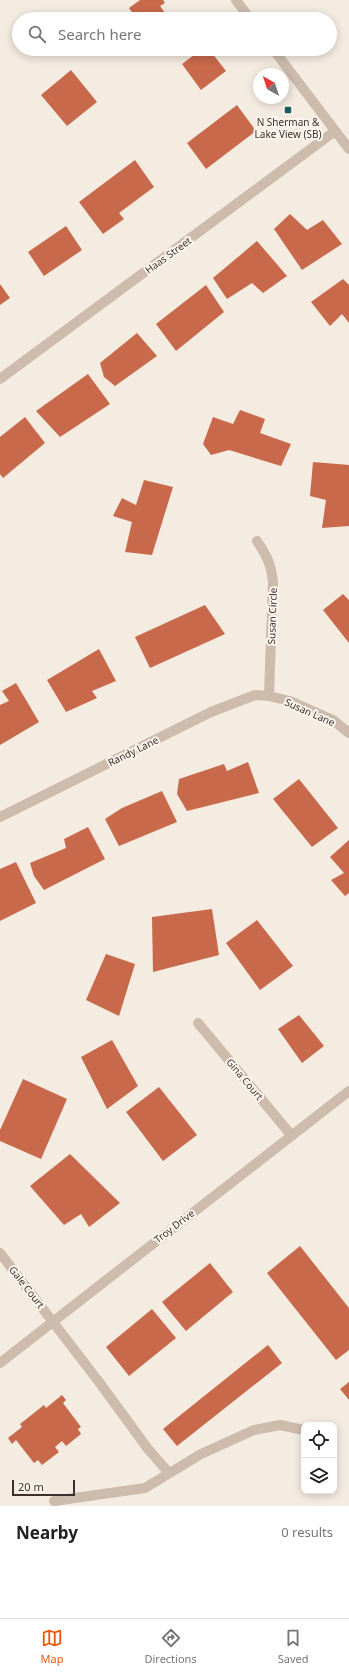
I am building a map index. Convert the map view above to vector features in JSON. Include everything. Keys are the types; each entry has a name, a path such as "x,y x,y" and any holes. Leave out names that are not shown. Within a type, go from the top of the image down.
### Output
{"street":[{"path":"236,0 245,12"},
{"path":"278,56 349,149"},
{"name":"Haas Street","path":"0,379 335,131"},
{"name":"Susan Circle","path":"258,540 268,557 272,568 273,582 269,696"},
{"name":"Randy Lane","path":"0,817 211,712 255,695 269,696"},
{"name":"Susan Lane","path":"269,696 290,701 333,720 349,733"},
{"name":"Gina Court","path":"198,1023 292,1136"},
{"name":"Troy Drive","path":"0,1362 349,1091"},
{"name":"Gale Court","path":"0,1253 148,1448 169,1472"},
{"path":"54,1501 145,1488 169,1472 218,1445 254,1430 280,1425 301,1429"}],"building":[{"path":"140,0 163,0 165,3 160,6 164,12 132,12 129,8"},
{"path":"193,56 214,56 226,71 201,90 182,64"},
{"path":"71,70 97,102 67,126 41,95"},
{"path":"237,105 256,131 206,169 187,143"},
{"path":"135,160 154,187 119,213 124,219 103,234 79,202"},
{"path":"290,214 307,230 323,220 342,244 302,270 274,229"},
{"path":"66,226 82,250 44,276 28,252"},
{"path":"257,241 287,276 263,293 252,283 227,299 213,278"},
{"path":"343,279 349,285 349,323 342,314 330,326 311,302"},
{"path":"0,284 10,298 0,305"},
{"path":"206,285 224,312 176,351 156,324"},
{"path":"137,333 157,356 115,386 104,377 100,363"},
{"path":"88,374 110,404 60,437 36,411"},
{"path":"240,410 265,419 260,433 291,444 281,466 229,450 211,455 203,444 213,417 233,424"},
{"path":"25,417 45,443 3,478 0,474 0,437"},
{"path":"313,462 349,465 349,526 322,528 326,500 310,496"},
{"path":"144,480 173,487 152,555 125,552 132,522 113,516 122,498 136,505"},
{"path":"343,594 349,600 349,643 323,610"},
{"path":"205,605 225,634 150,668 135,637"},
{"path":"99,649 116,681 92,691 97,698 66,712 47,680"},
{"path":"16,683 39,722 0,745 0,705 9,701 2,691"},
{"path":"248,762 259,793 187,811 177,794 179,779 224,764 227,771"},
{"path":"299,779 338,828 312,847 273,799"},
{"path":"162,791 177,822 119,846 105,819 122,808"},
{"path":"88,827 105,859 44,890 34,876 30,863 66,848 64,839"},
{"path":"349,840 349,893 345,896 331,880 344,873 330,857"},
{"path":"16,862 36,903 0,921 0,869"},
{"path":"212,909 219,955 153,972 152,917"},
{"path":"257,920 293,966 260,990 226,943"},
{"path":"106,954 135,964 119,1016 86,1000"},
{"path":"299,1015 324,1046 302,1063 278,1029"},
{"path":"112,1040 138,1086 107,1109 81,1057"},
{"path":"23,1079 67,1099 41,1159 0,1141 0,1130"},
{"path":"159,1087 197,1135 163,1161 126,1112"},
{"path":"70,1154 120,1203 89,1227 81,1214 64,1225 30,1186"},
{"path":"300,1246 349,1308 349,1350 336,1360 267,1273"},
{"path":"210,1263 233,1292 186,1331 162,1302"},
{"path":"152,1309 176,1338 129,1376 106,1347"},
{"path":"268,1345 282,1363 177,1446 163,1429"},
{"path":"349,1382 349,1400 340,1389"},
{"path":"62,1395 66,1400 63,1403 81,1427 78,1429 81,1434 66,1446 62,1441 55,1447 59,1452 42,1465 38,1460 34,1463 16,1440 12,1444 8,1438 22,1427 20,1424 44,1405 46,1408"}],"place":[{"name":"N Sherman & Lake View (SB)","path":"288,110"}]}
